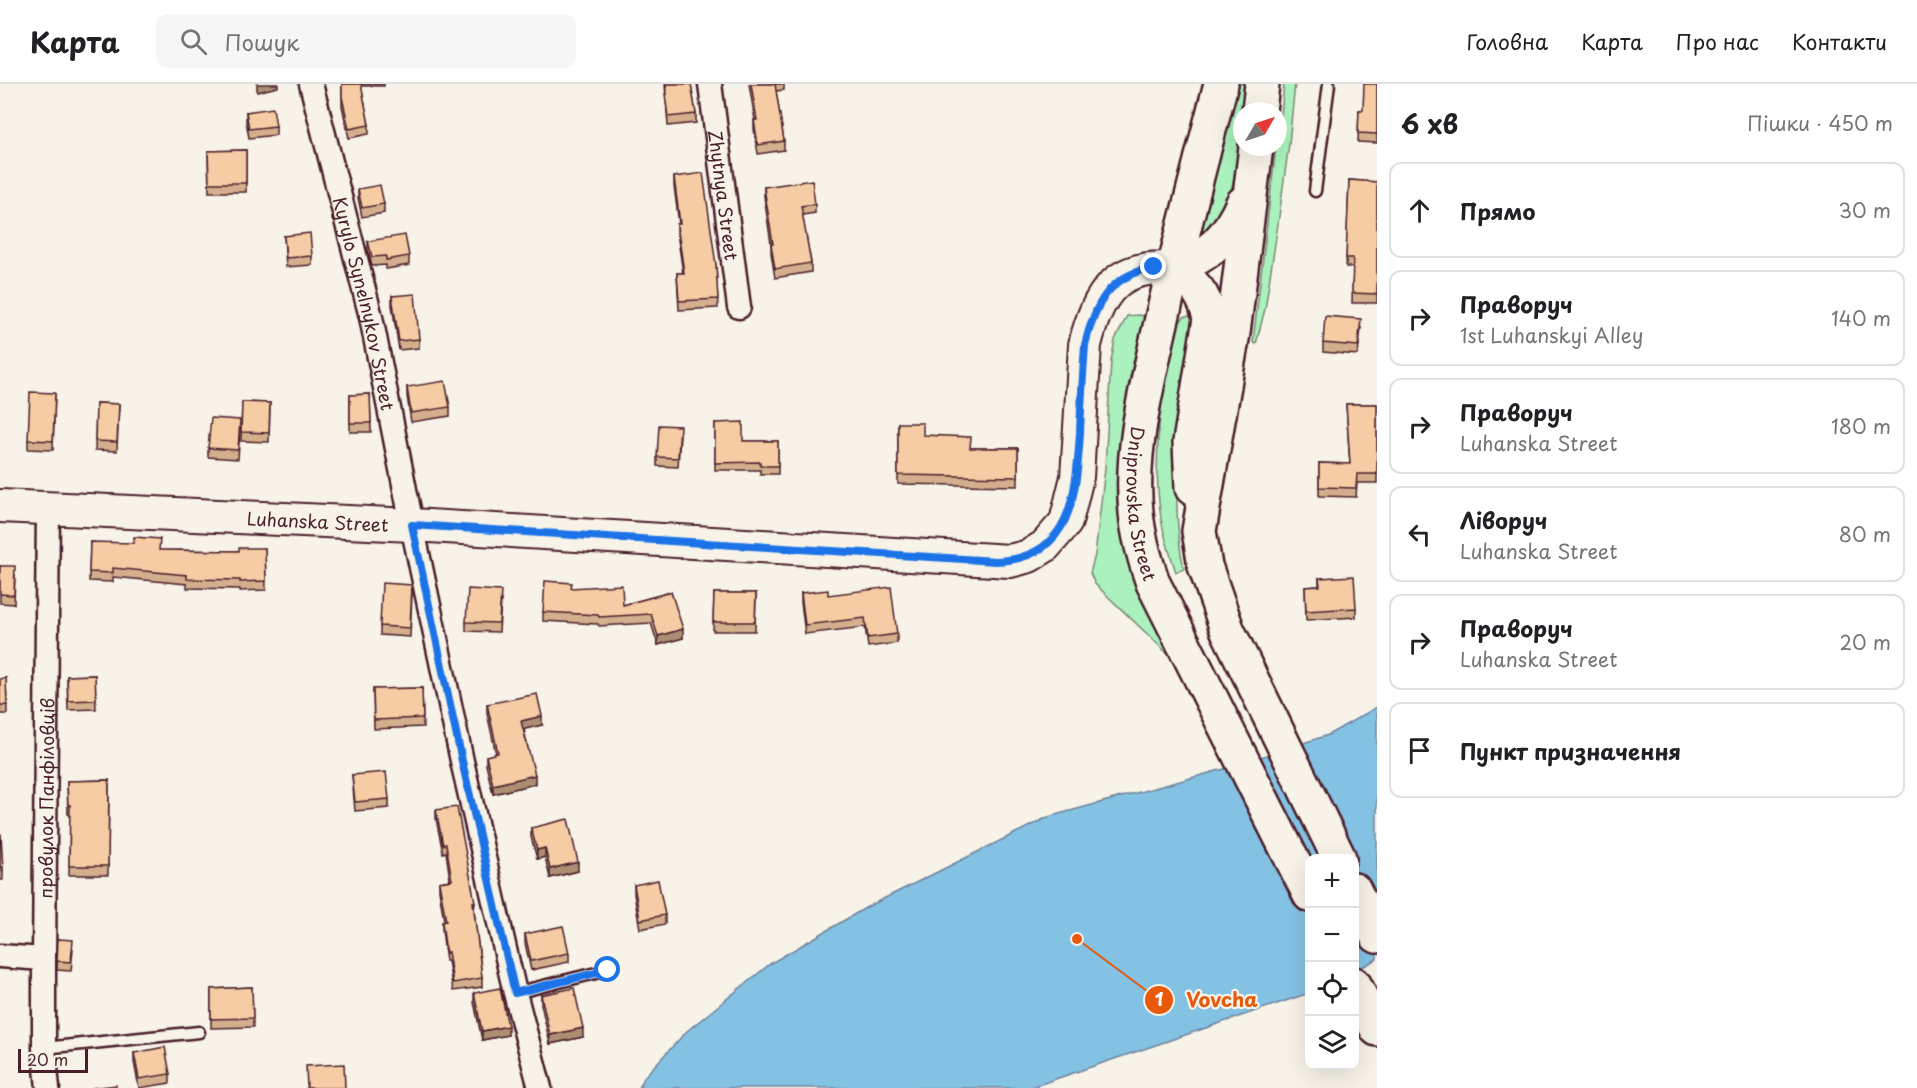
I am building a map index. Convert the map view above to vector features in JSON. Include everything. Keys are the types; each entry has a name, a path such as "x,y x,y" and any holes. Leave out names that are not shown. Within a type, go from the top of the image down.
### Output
{"highway":[{"name":"Dniprovska Street","path":"1221,84 1173,269 1145,392 1137,441 1136,513 1142,550 1152,583 1305,885"},
{"path":"1260,102 1262,84"},
{"path":"1199,531 1233,333 1255,156"},
{"path":"1252,182 1235,221 1221,240 1201,256 1173,269 1198,289 1206,302 1210,319 1190,442 1193,498 1205,566 1227,629 1337,854"},
{"path":"1359,900 1377,936"},
{"path":"1359,994 1377,1029"}],"main road":[{"name":"Luhanska Street","path":"0,506 412,525 1010,561 1029,556 1045,546 1066,522 1077,477 1085,345 1098,305 1110,287 1125,276 1154,267 1173,269"}],"street":[{"name":"Kyrylo Synelnykov Street","path":"311,84 371,317 462,761 515,993 540,1088"},
{"name":"Zhytnya Street","path":"710,84 739,307"},
{"name":"провулок Панфіловців","path":"48,508 44,958 44,1048 48,1088"},
{"path":"0,956 44,958"}],"lane":[{"path":"1315,191 1329,84"},
{"path":"515,993 608,970"},
{"path":"44,1048 199,1032"}],"green space":[{"path":"1237,84 1247,84 1246,102 1233,102 1233,156 1238,156 1226,214 1198,238"},
{"path":"1284,84 1295,84 1289,143 1278,224 1265,309 1256,344 1253,342 1275,156 1287,156 1287,102 1282,102"},
{"path":"1127,316 1150,317 1133,397 1173,655 1166,652 1095,584 1090,573 1095,555 1105,468 1111,361 1115,340"},
{"path":"1184,317 1195,317 1177,475 1179,539 1184,569 1176,572 1161,518 1157,471 1158,445 1163,393 1172,345 1179,323"}],"water":[{"path":"1377,707 1377,959 1359,969 1359,854 1305,854 1305,994 1029,1088 639,1088 645,1076 687,1031 771,963 867,907 1048,817 1224,769 1328,735"}],"building":[{"path":"342,84 361,84 369,125 349,129 342,97"},
{"path":"666,84 691,84 696,114 668,117"},
{"path":"751,84 775,84 784,141 758,145 754,120 757,120"},
{"path":"1364,84 1377,84 1377,134 1358,133 1359,110 1363,110"},
{"path":"273,108 276,126 249,129 246,112"},
{"path":"246,150 246,183 209,183 208,151"},
{"path":"703,173 716,265 718,299 679,301 677,273 684,273 677,224 680,224 674,177"},
{"path":"812,180 815,204 801,206 811,263 775,269 764,187"},
{"path":"1349,180 1377,182 1377,294 1352,293 1353,258 1346,258"},
{"path":"380,185 384,204 362,208 358,189"},
{"path":"310,233 312,256 286,258 284,236"},
{"path":"405,235 409,256 386,260 386,256 372,257 368,241"},
{"path":"415,294 419,339 399,341 392,296"},
{"path":"1325,316 1361,319 1358,346 1323,343"},
{"path":"445,381 450,407 411,413 407,387"},
{"path":"30,392 55,393 53,441 28,440"},
{"path":"370,394 371,423 350,423 350,395"},
{"path":"242,402 270,403 269,433 241,432"},
{"path":"96,403 119,404 117,442 95,441"},
{"path":"1346,404 1377,404 1377,474 1357,474 1356,488 1319,487 1319,463 1350,464"},
{"path":"211,418 240,420 238,450 208,448"},
{"path":"743,422 743,441 778,441 778,466 760,466 760,462 715,463 715,423"},
{"path":"898,423 923,423 923,435 971,437 970,448 1018,448 1018,477 898,475"},
{"path":"659,425 680,426 678,458 657,457"},
{"path":"134,537 160,539 159,550 239,551 239,548 265,548 266,581 187,579 187,575 113,568 113,573 89,572 90,542 134,543"},
{"path":"0,566 15,566 14,595 0,594"},
{"path":"1354,576 1356,608 1306,611 1305,587 1320,586 1319,578"},
{"path":"545,581 572,583 571,588 622,585 623,605 671,592 683,629 658,636 651,614 599,617 598,615 543,612"},
{"path":"382,583 412,585 410,628 380,626"},
{"path":"891,587 897,634 868,638 865,618 805,625 801,593 828,590 828,595"},
{"path":"468,589 501,591 499,623 466,622"},
{"path":"714,593 756,593 755,622 713,622"},
{"path":"95,675 96,700 68,701 67,676"},
{"path":"6,678 7,705 0,705 0,679"},
{"path":"422,688 423,718 374,720 373,689"},
{"path":"537,694 542,716 521,721 535,775 493,785 486,756 498,753 487,704"},
{"path":"386,772 389,799 355,802 352,775"},
{"path":"109,780 108,866 69,866 70,805 68,805 67,781"},
{"path":"457,807 475,902 473,902 482,978 453,983 448,952 446,953 442,922 446,921 439,882 452,880 446,844 443,845 436,810"},
{"path":"568,819 578,862 550,869 545,848 537,850 531,828"},
{"path":"1,834 3,871 0,871"},
{"path":"658,880 665,915 640,920 634,885"},
{"path":"563,926 569,953 531,961 525,934"},
{"path":"58,939 73,940 71,962 57,961"},
{"path":"252,987 253,1018 211,1019 211,989"},
{"path":"500,988 508,1026 482,1031 474,993"},
{"path":"574,988 583,1028 550,1035 541,995"},
{"path":"165,1047 170,1074 139,1079 134,1053"},
{"path":"344,1064 345,1088 307,1088 306,1066"},
{"path":"116,1085 116,1088 92,1088"}],"place":[{"name":"Vovcha","path":"1077,939"}],"route":[{"path":"608,970 515,993 462,761 412,525 996,561 1010,561 1029,556 1045,546 1056,535 1066,522 1072,501 1077,477 1085,345 1098,305 1110,287 1125,276 1154,267"}]}
